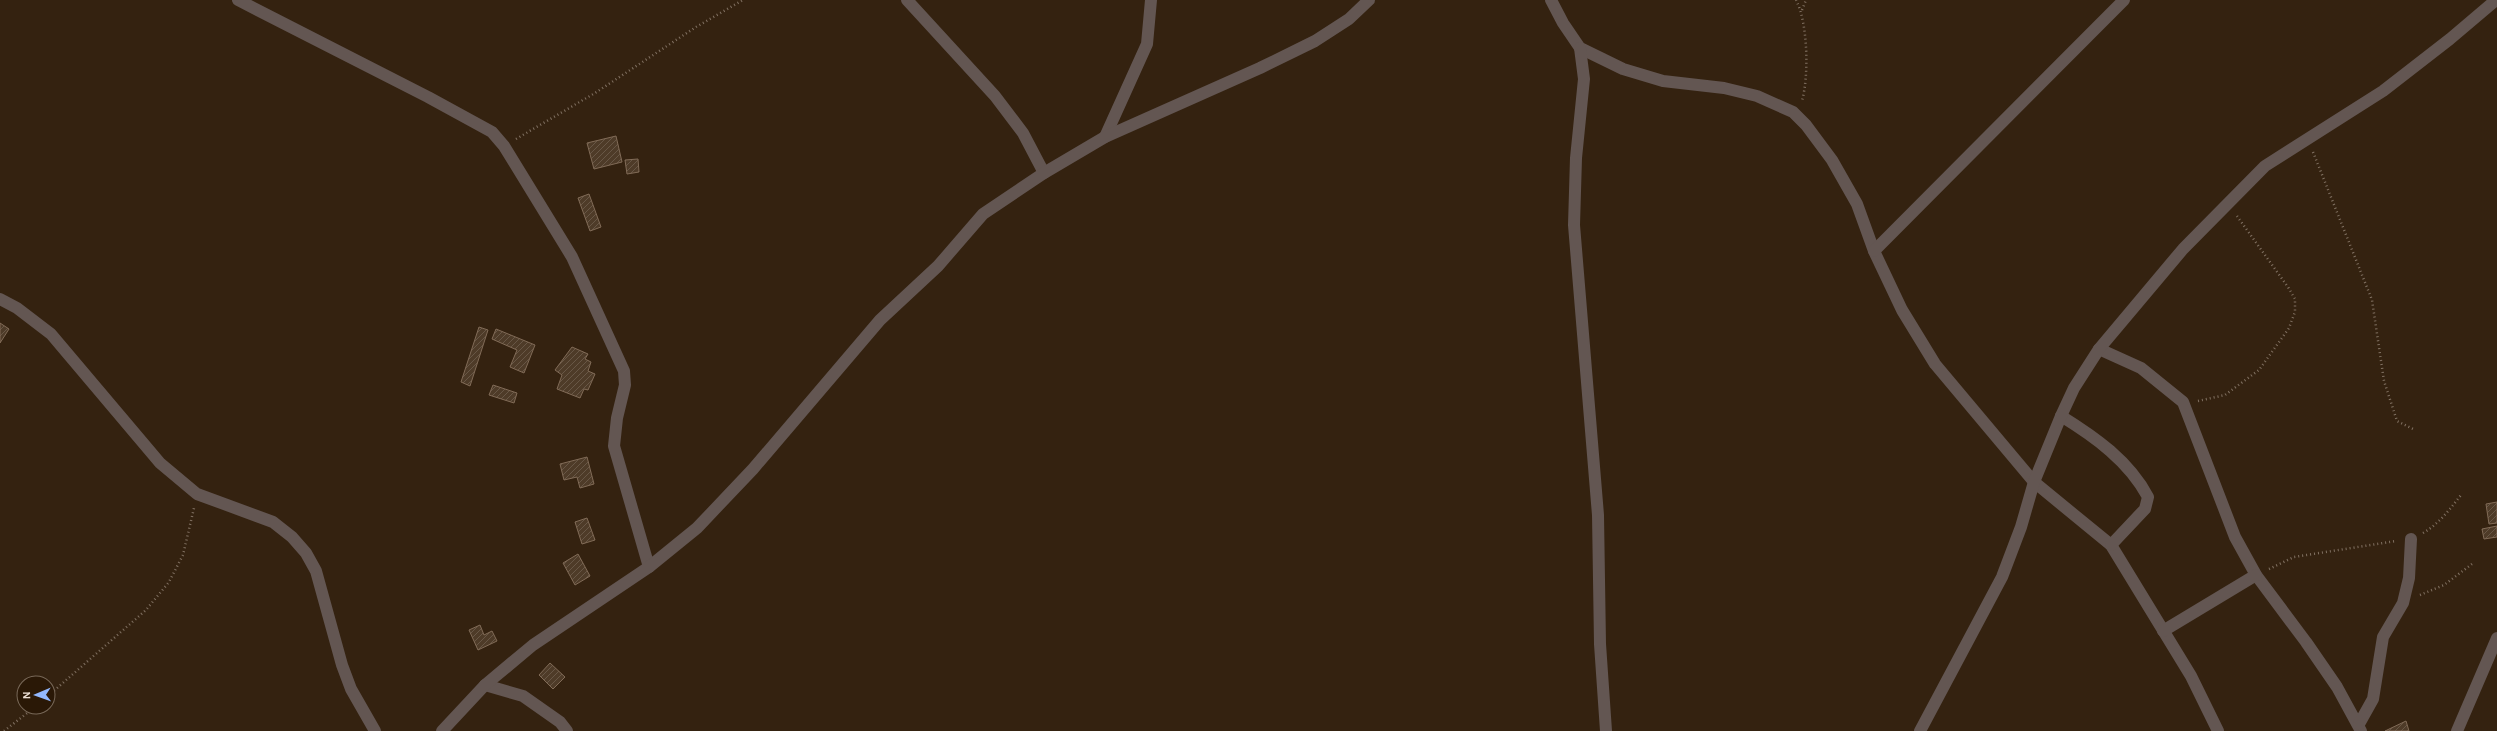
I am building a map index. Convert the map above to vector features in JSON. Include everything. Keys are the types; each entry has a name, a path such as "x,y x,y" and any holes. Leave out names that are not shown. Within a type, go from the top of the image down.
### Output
{"street":[{"path":"238,0 428,97 492,132 504,146 572,257 624,371 625,385 617,418 614,446 649,566"},
{"path":"907,0 995,96 1023,133 1044,173"},
{"path":"1104,137 1146,44 1151,0"},
{"path":"442,731 485,685 533,644 649,566 697,528 748,474 880,320 938,266 983,214 1044,173 1104,137 1260,68 1315,40 1349,19 1369,0"},
{"path":"1551,0 1563,23 1580,48 1584,79 1576,158 1574,225 1598,515 1601,675 1606,731"},
{"path":"1874,251 2124,0"},
{"path":"1920,731 2002,577 2021,527 2034,482 2061,416 2074,388 2099,348 2183,250 2265,166 2383,91 2496,0"},
{"path":"1580,48 1623,69 1663,81 1724,88 1756,96 1793,112 1806,125 1832,160 1857,204 1874,251 1902,310 1935,364 2034,482 2111,545 2191,676 2218,731"},
{"path":"0,299 17,308 51,334 160,463 197,494 273,522 292,537 306,552 316,571 347,677 364,714 375,731"},
{"path":"2099,348 2141,368 2183,402 2230,524 2256,575 2306,642 2360,728"},
{"path":"2061,416 2104,444 2140,482 2148,497 2145,509 2111,545"},
{"path":"2360,728 2373,699 2383,637 2403,603 2409,578 2411,540"},
{"path":"2163,631 2256,575"},
{"path":"2456,731 2497,638"},
{"path":"485,685 524,696 560,722 567,731"}],"path":[{"path":"504,146 595,93 690,31 743,0"},
{"path":"1793,112 1802,100 1806,77 1801,10 1796,0"},
{"path":"1801,10 1806,0"},
{"path":"2308,139 2372,300 2384,381 2397,421 2416,430"},
{"path":"2183,402 2204,400 2225,395 2259,370 2288,328 2295,312 2295,299 2288,287 2228,204"},
{"path":"56,689 146,610 169,582 183,555 197,494"},
{"path":"2256,575 2294,557 2411,540 2432,528 2461,494"},
{"path":"2403,603 2444,585 2472,564"},
{"path":"4,731 25,715"}],"building":[{"path":"616,136 622,162 594,169 587,143"},
{"path":"638,159 639,172 627,174 625,160"},
{"path":"589,194 601,227 590,231 578,198"},
{"path":"0,323 9,329 0,343"},
{"path":"479,327 488,330 470,386 461,382"},
{"path":"496,329 535,345 524,373 510,367 517,350 492,339"},
{"path":"572,347 588,354 585,359 591,362 588,371 595,374 588,390 584,389 580,398 557,389 562,375 555,370"},
{"path":"493,385 517,393 514,403 489,395"},
{"path":"587,457 594,484 580,488 577,477 564,480 560,464"},
{"path":"2497,502 2497,523 2489,524 2486,504"},
{"path":"587,518 595,540 582,544 575,522"},
{"path":"2497,526 2497,537 2484,539 2482,529"},
{"path":"578,554 590,576 575,585 563,563"},
{"path":"480,625 484,635 492,631 497,641 478,650 469,630"},
{"path":"550,663 565,677 553,689 539,675"},
{"path":"2406,721 2409,731 2385,731"}]}
